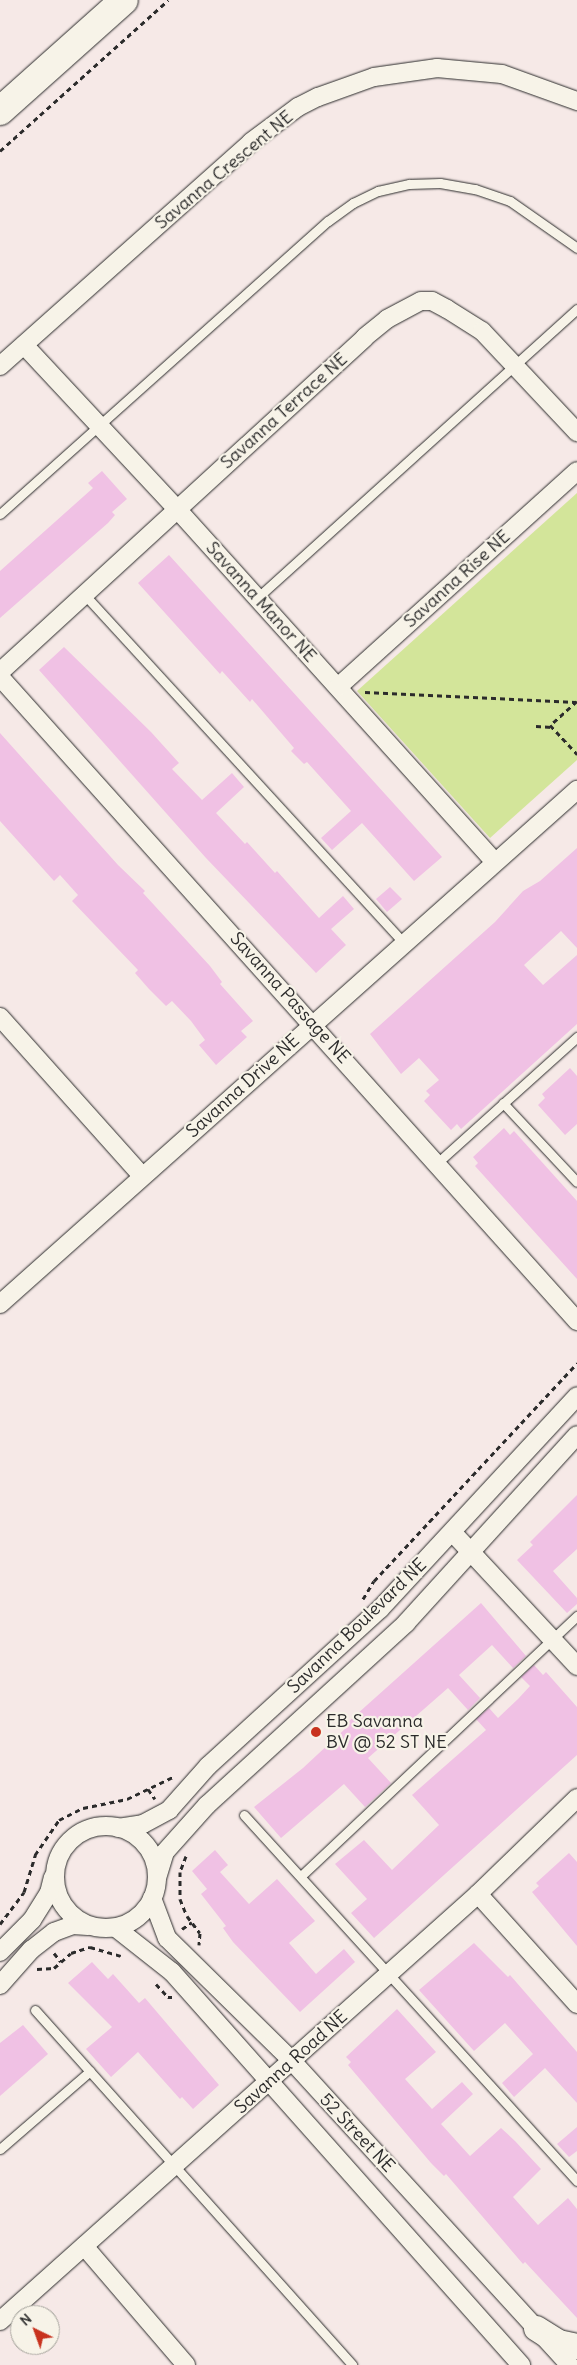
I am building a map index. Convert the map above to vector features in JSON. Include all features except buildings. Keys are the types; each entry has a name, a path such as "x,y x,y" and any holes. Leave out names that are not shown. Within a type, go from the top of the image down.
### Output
{"main road":[{"path":"0,111 124,0"}],"street":[{"name":"Savanna Crescent NE","path":"0,366 251,142 298,107 318,97 374,77 437,68 502,74 577,101"},
{"name":"Savanna Terrace NE","path":"0,672 365,337 387,320 422,301 432,301 466,318 517,365 577,432"},
{"name":"Savanna Manor NE","path":"24,345 176,509 495,862"},
{"name":"Savanna Rise NE","path":"338,687 577,471"},
{"name":"Savanna Passage NE","path":"0,677 313,1024 577,1321"},
{"name":"Savanna Drive NE","path":"0,1304 577,790"},
{"path":"0,1017 142,1176"},
{"name":"Savanna Boulevard NE","path":"118,1828 143,1824 169,1810 208,1766 380,1609 453,1533 577,1396"},
{"name":"Savanna Boulevard NE","path":"157,1878 165,1852 207,1805 406,1623 474,1551 577,1435"},
{"path":"453,1533 474,1551 577,1666"},
{"name":"Savanna Road NE","path":"0,2321 478,1894 577,1798"},
{"path":"0,1952 32,1920 49,1893 59,1855 70,1841 84,1831 101,1826 118,1828 130,1832 150,1852 157,1878 152,1898 138,1917 116,1928 73,1925 54,1932 31,1950 0,1985"},
{"path":"54,1872 58,1898 66,1910 88,1926"},
{"path":"478,1894 577,2004"},
{"name":"52 Street NE","path":"152,1898 167,1938 292,2062 570,2365"},
{"name":"52 Street NE","path":"116,1928 172,1972 521,2365"},
{"path":"84,2246 186,2365"},
{"path":"536,2328 558,2342 577,2346"}],"lane":[{"path":"0,514 328,221 353,203 378,192 417,183 440,183 475,189 510,201 577,248"},
{"path":"257,598 577,309"},
{"path":"84,594 404,943"},
{"path":"436,1164 577,1036"},
{"path":"503,1103 577,1182"},
{"path":"302,1875 554,1640 577,1616"},
{"path":"244,1815 302,1875 577,2181"},
{"path":"35,2010 352,2365"},
{"path":"0,2149 90,2071"}],"path":[{"path":"0,151 168,0"},
{"path":"357,691 576,702"},
{"path":"576,702 550,725 577,754"},
{"path":"536,726 553,727"},
{"path":"359,1605 374,1581 577,1363"},
{"path":"0,1924 24,1892 37,1850 59,1820 83,1808 140,1794 180,1772"},
{"path":"188,1853 179,1884 183,1908 200,1932"},
{"path":"178,1931 192,1922"},
{"path":"54,1968 71,1953 90,1947 127,1958"},
{"path":"52,1951 61,1962"},
{"path":"151,1978 168,1997"}],"green space":[{"path":"577,493 577,760 490,838 357,691"}],"place":[{"name":"EB Savanna BV @ 52 ST NE","path":"316,1732"}]}
